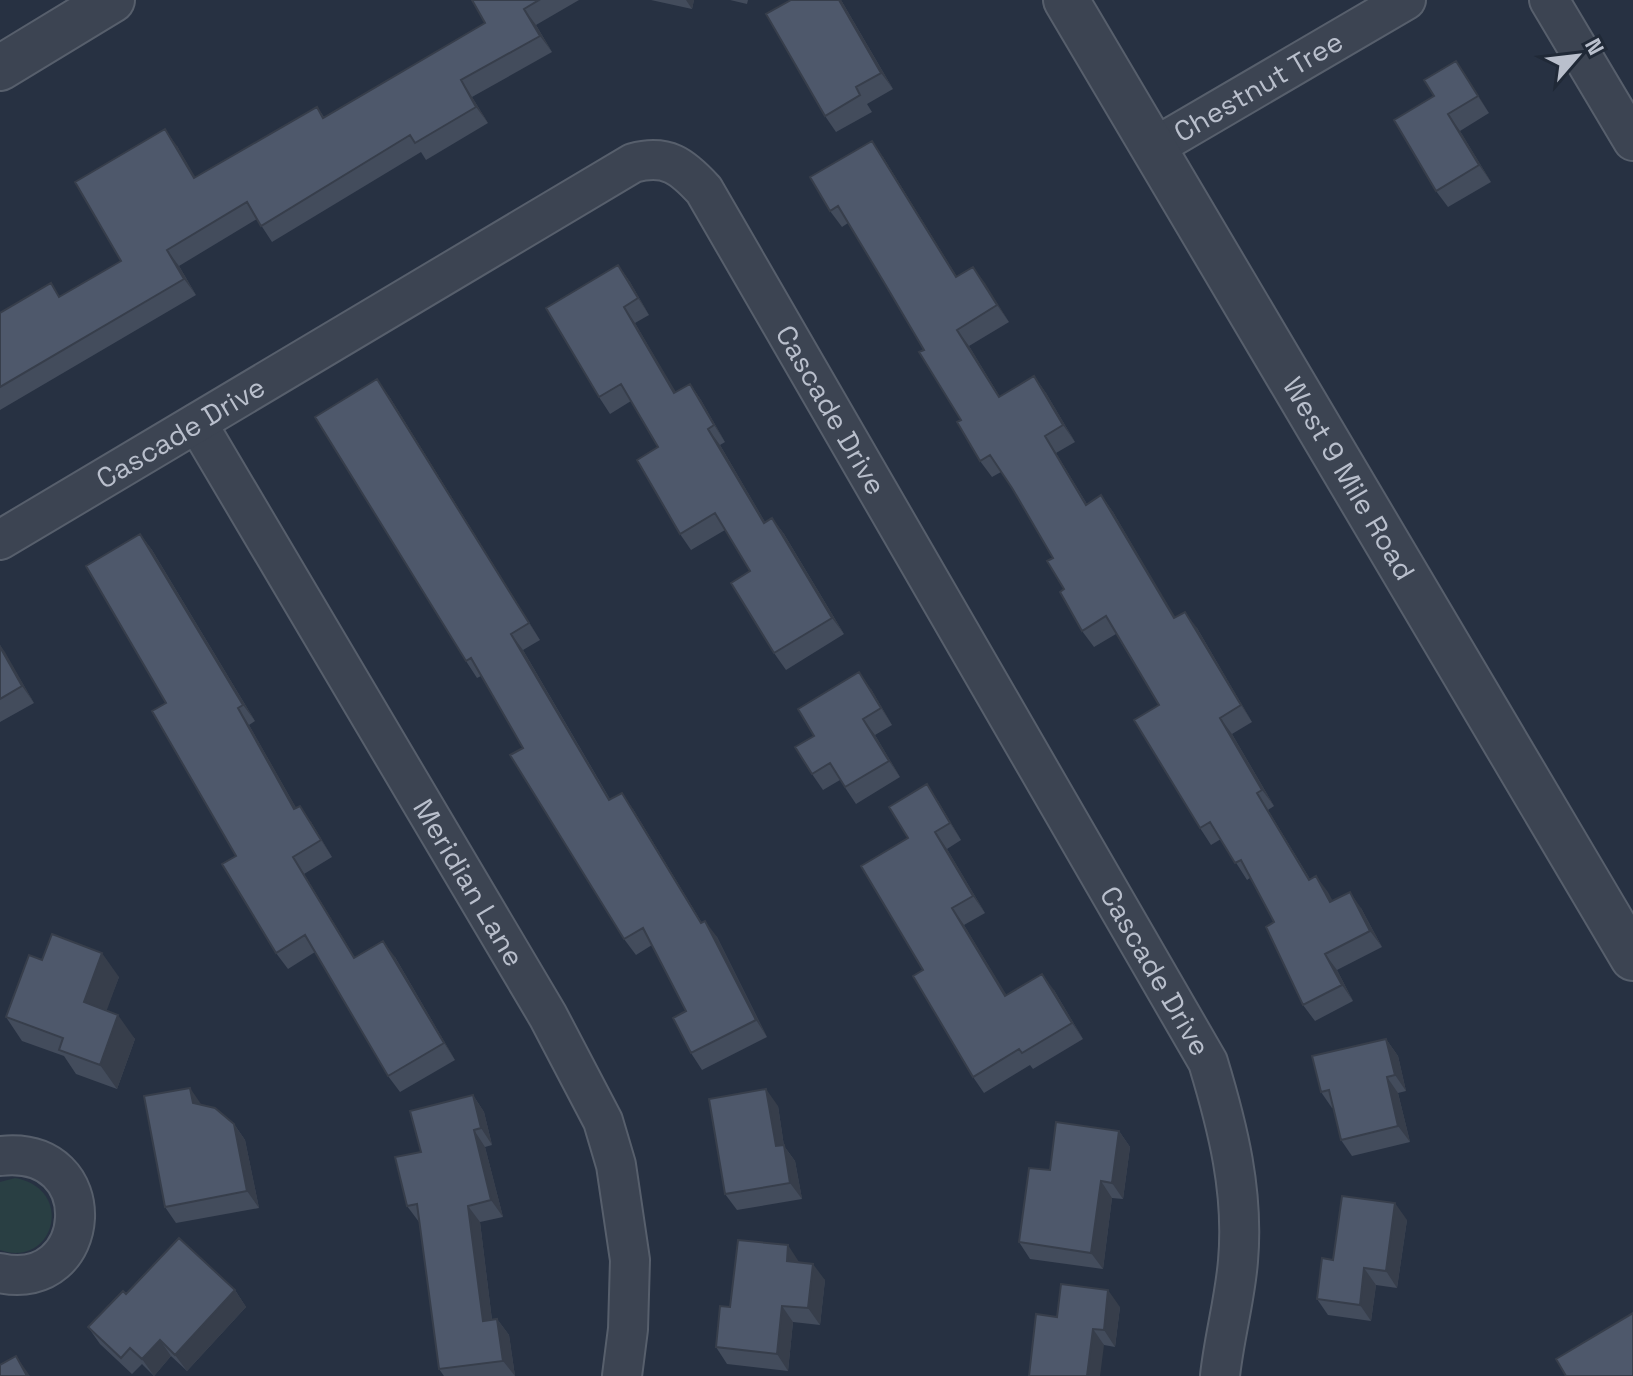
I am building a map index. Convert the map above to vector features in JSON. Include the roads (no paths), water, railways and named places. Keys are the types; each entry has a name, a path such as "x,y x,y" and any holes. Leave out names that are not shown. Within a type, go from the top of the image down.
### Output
{"street":[{"path":"0,68 112,0"},
{"name":"West 9 Mile Road","path":"1066,0 1633,958"},
{"name":"Chestnut Tree","path":"1153,148 1406,0"},
{"path":"1549,0 1633,141"},
{"name":"Cascade Drive","path":"0,540 633,163 651,158 670,160 689,173 704,190 1208,1062 1231,1136 1236,1181 1238,1261 1220,1376"},
{"name":"Meridian Lane","path":"197,423 548,1016 603,1121 616,1165 630,1260 628,1329 622,1376"},
{"path":"0,1156 20,1154 39,1159 55,1169 68,1184 75,1202 76,1221 66,1248 47,1267 30,1274 0,1273"}]}
